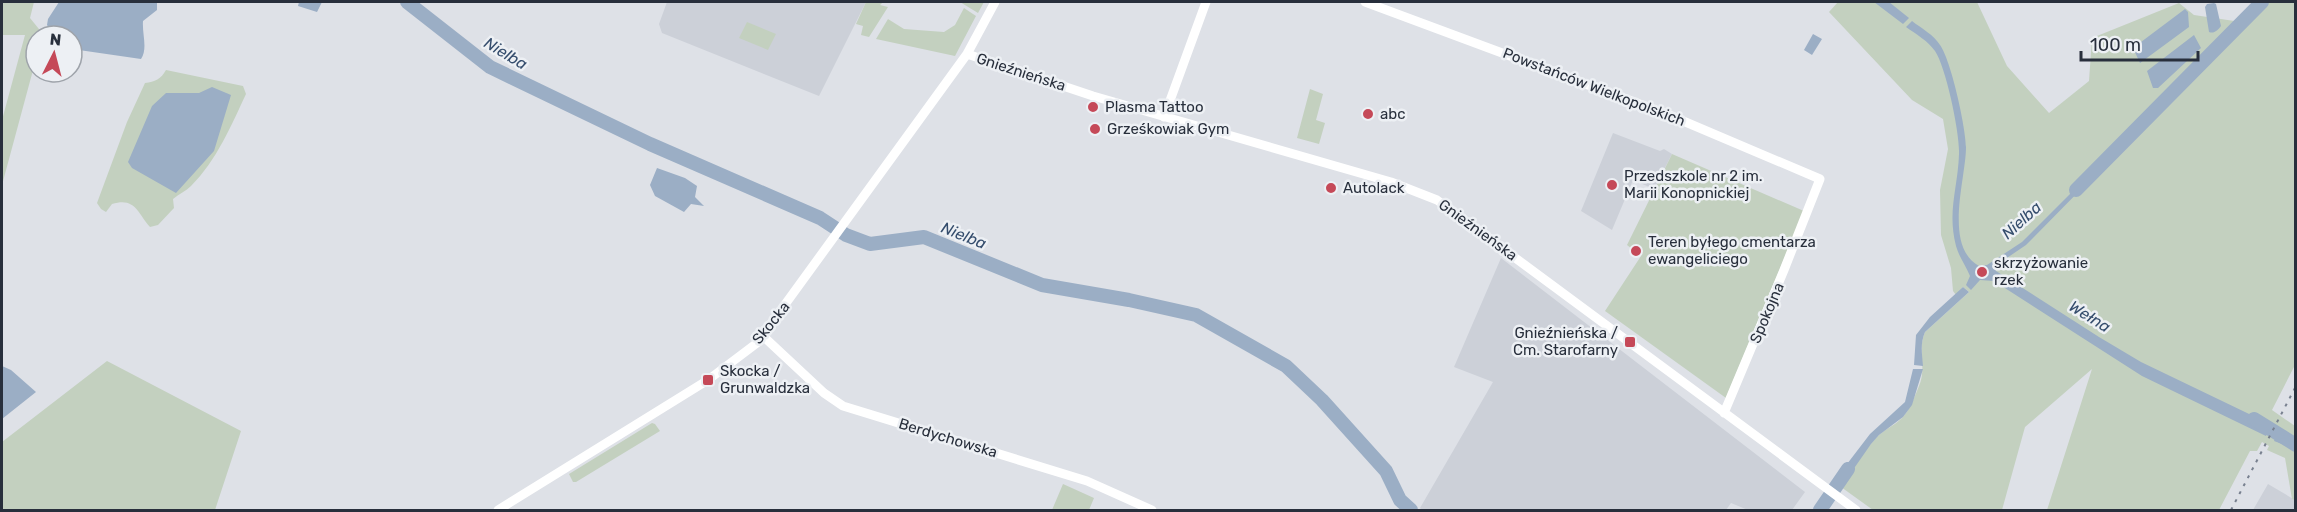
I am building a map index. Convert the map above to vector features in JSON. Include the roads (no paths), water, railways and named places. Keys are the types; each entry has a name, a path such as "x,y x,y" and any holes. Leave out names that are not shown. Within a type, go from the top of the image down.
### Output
{"street":[{"name":"Skocka","path":"498,510 708,380 742,356 763,336 968,54 995,2"},
{"path":"1164,117 1206,2"},
{"name":"Powstańców Wielkopolskich","path":"1365,2 1669,115 1820,179"},
{"name":"Gnieźnieńska","path":"968,54 1164,117 1391,182 1437,200 1856,510"},
{"name":"Spokojna","path":"1724,412 1780,281 1820,179"},
{"name":"Berdychowska","path":"763,336 824,393 843,406 1087,481 1152,510"}],"water":[{"path":"59,2 157,2 157,10 143,21 144,46 141,59 84,51 84,24 47,24"},
{"path":"299,2 322,2 317,12 298,6"},
{"path":"1874,2 1889,2 1909,18 1903,24"},
{"path":"2214,3 2221,26 2216,31 2209,32 2205,7 2207,4"},
{"path":"2185,9 2188,12 2189,27 2140,63 2133,48"},
{"path":"1912,21 1940,45 1949,65 1957,94 1966,147 1959,228 1968,256 1979,266 1987,265 2022,242 2088,176 2091,179 2026,245 1995,266 1996,271 2141,362 2272,425 2266,436 2142,376 1994,281 1980,280 1971,290 1966,285 1970,276 1956,246 1953,222 1959,154 1955,117 1939,59 1929,44 1906,27"},
{"path":"1813,34 1822,39 1812,55 1804,50"},
{"path":"2194,35 2201,48 2158,88 2153,88 2147,71"},
{"path":"212,87 231,95 214,151 176,193 132,168 128,162 152,106 166,93 199,93"},
{"path":"657,168 685,178 697,186 695,197 704,206 691,204 684,212 655,196 650,185"},
{"path":"1963,287 1969,292 1925,332 1922,345 1923,366 1914,365 1916,335 1930,317"},
{"path":"2,366 11,370 36,392 2,419"},
{"path":"1913,369 1923,369 1912,405 1903,417 1871,444 1841,487 1834,481 1870,434 1905,402"},
{"path":"2280,428 2295,437 2295,449 2274,441"}],"waterway":[{"name":"Nielba","path":"407,2 490,67 650,144 820,218 846,235 870,244 924,237 1042,285 1129,300 1196,315 1286,366 1322,400 1386,471 1400,500 1411,510"},
{"name":"Nielba","path":"2076,190 2262,2"},
{"name":"Wełna","path":"2254,419 2296,445"},
{"name":"Nielba","path":"1820,510 1848,469"}],"railway":[{"path":"2231,510 2296,386"}],"place":[{"name":"Plasma Tattoo","path":"1093,107"},
{"name":"abc","path":"1368,114"},
{"name":"Grześkowiak Gym","path":"1095,129"},
{"name":"Przedszkole nr 2 im. Marii Konopnickiej","path":"1612,185"},
{"name":"Autolack","path":"1331,188"},
{"name":"Teren byłego cmentarza ewangeliciego","path":"1636,251"},
{"name":"skrzyżowanie rzek","path":"1982,272"},
{"name":"Gnieźnieńska / Cm. Starofarny","path":"1630,342"},
{"name":"Skocka / Grunwaldzka","path":"708,380"}]}
